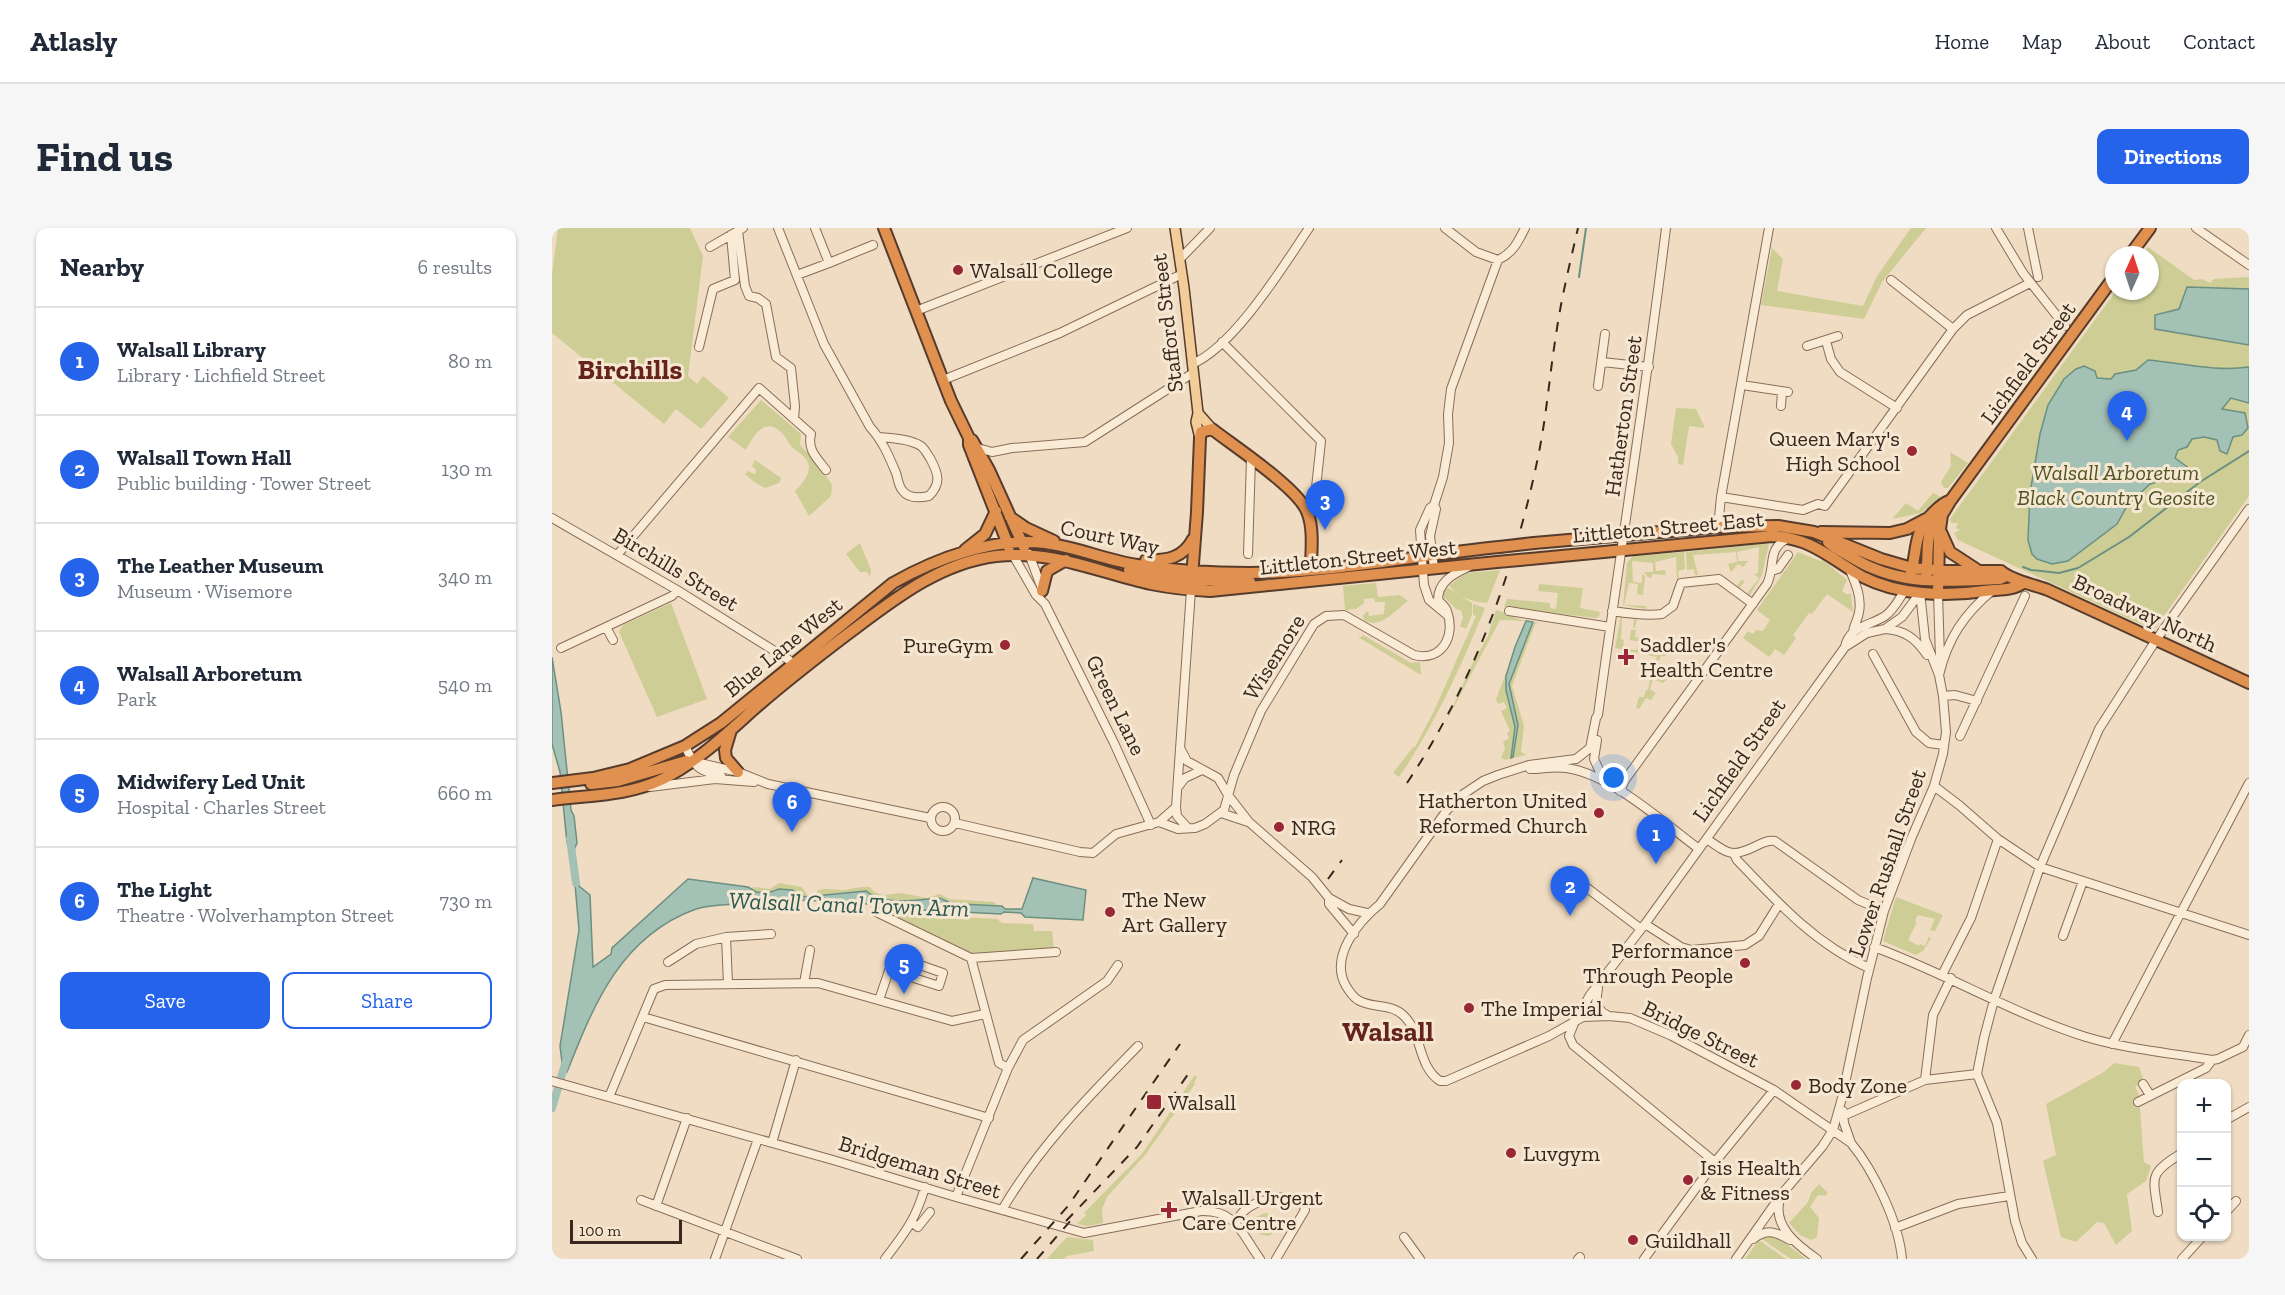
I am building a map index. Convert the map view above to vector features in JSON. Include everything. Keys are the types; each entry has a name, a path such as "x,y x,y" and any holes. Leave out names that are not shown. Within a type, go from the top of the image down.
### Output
{"highway":[{"name":"Green Lane","path":"884,228 943,380 969,438 969,444 1013,555"},
{"path":"2137,246 2150,228"},
{"name":"Lichfield Street","path":"1925,578 1941,532 1942,515 1951,500 2105,289"},
{"path":"1204,433 1251,459 1293,492 1306,509 1310,522 1311,570 1298,583"},
{"name":"Stafford Street","path":"1191,581 1204,433"},
{"name":"Green Lane","path":"969,438 978,448 1021,542 1029,554"},
{"name":"Lichfield Street","path":"1822,535 1823,531 1898,532 1911,528 1926,519 1943,503 1951,500"},
{"path":"955,556 982,538 990,527 996,511"},
{"path":"1920,592 1925,578 1931,525 1942,515"},
{"path":"1010,516 1026,528 1109,565 1155,577 1191,581"},
{"path":"1925,578 1917,537 1926,519"},
{"name":"Littleton Street East","path":"1530,559 1764,536 1790,538 1816,547 1865,578 1905,590 1920,592 1925,578 1822,535 1778,526 1718,526 1533,543"},
{"path":"1941,532 1952,554 1978,569"},
{"path":"1119,561 1171,559 1188,548 1195,536"},
{"name":"Blue Lane West","path":"554,802 639,789 664,778 692,761 732,729 792,659 807,651 893,583 922,567 955,556 1007,543 1021,542"},
{"name":"Court Way","path":"1021,542 1046,543 1191,581"},
{"name":"Littleton Street West","path":"1191,581 1254,573 1370,564 1422,555 1533,543"},
{"name":"Blue Lane West","path":"569,781 630,769 685,746 721,723 792,659 899,595 961,564 994,556 1029,554"},
{"name":"Court Way","path":"1029,554 1066,560 1150,584 1191,581"},
{"name":"Littleton Street West","path":"1191,581 1262,582 1269,586 1530,559"},
{"path":"1042,591 1047,571 1066,560"},
{"name":"Broadway North","path":"1925,578 1978,569 2001,571 2006,576 2018,578 2023,583 2050,591 2249,683"},
{"path":"1905,590 1925,578 2000,579 2006,576"},
{"path":"1925,578 1967,594 2016,588 2023,583"},
{"path":"732,729 725,750 726,758 737,775"},
{"path":"553,783 618,782 649,774 680,761 692,761"}],"main road":[{"name":"Stafford Street","path":"1175,228 1198,413 1204,433"},
{"name":"Stafford Street","path":"1198,413 1196,430 1204,433"}],"street":[{"path":"777,228 798,275 824,344 870,426 879,437 904,493 912,497 929,496 937,488 938,479 937,471 923,447 912,442 879,437"},
{"path":"815,228 829,263"},
{"path":"916,311 1127,228"},
{"path":"1180,259 1210,228"},
{"path":"978,448 992,452 1085,442 1193,368 1222,342 1254,308 1309,228"},
{"path":"1445,228 1476,252 1498,260"},
{"path":"1429,569 1422,555 1420,530 1430,508 1434,505 1443,477 1449,443 1448,414 1451,389 1498,260 1508,255 1514,248 1525,228"},
{"name":"Hatherton Street","path":"1522,768 1529,765 1572,760 1585,754 1592,743 1649,367 1666,228"},
{"path":"1718,526 1721,497 1769,228"},
{"path":"1996,228 2002,242 2030,283 2065,326"},
{"path":"2028,228 2038,277"},
{"path":"2196,228 2249,265"},
{"path":"710,247 737,231"},
{"path":"699,347 713,289 735,280 737,231"},
{"path":"737,231 745,286 749,296 758,298 766,304 776,357 791,368 794,419"},
{"path":"798,275 873,245"},
{"path":"943,380 1060,333 1182,274"},
{"path":"1891,280 1953,329"},
{"path":"1721,497 1803,510 1818,504 1825,506 1953,329 1967,315 2030,283"},
{"path":"1598,386 1605,334"},
{"path":"1808,346 1838,336"},
{"path":"1826,341 1832,359 1840,372 1897,408"},
{"path":"1222,342 1321,441 1315,497 1306,509"},
{"path":"1602,362 1649,367"},
{"path":"1742,385 1785,392 1780,406"},
{"path":"618,554 759,388 810,434 809,443 812,452 826,470"},
{"path":"988,470 1003,450"},
{"path":"1248,554 1251,459"},
{"path":"1434,505 1436,509 1430,536 1434,554 1425,589 1429,600 1447,615"},
{"path":"2032,1259 2019,1235 2009,1196 1997,1123 1977,1074 1983,1038 2040,867 2099,729 2156,640 2249,509"},
{"name":"Birchills Street","path":"552,518 618,554 792,659"},
{"path":"1620,791 1625,780 1753,604 1768,580 1776,547 1790,538"},
{"name":"Green Lane","path":"1029,554 1045,604 1151,825"},
{"name":"Green Lane","path":"1013,555 1036,595 1045,604"},
{"path":"1771,571 1778,569 1788,555"},
{"name":"Wisemore","path":"1221,813 1226,807 1234,775 1261,711 1316,622 1331,615 1344,615 1414,655 1426,657 1439,651 1447,641 1450,627 1447,610 1438,600 1440,587 1447,579 1473,564"},
{"name":"Lichfield Street","path":"1845,647 1860,611 1858,590 1849,568"},
{"name":"Lower Rushall Street","path":"1925,578 1941,662 1939,675"},
{"path":"1612,608 1633,614 1638,612 1658,615 1673,606 1679,585 1684,582 1719,579 1753,604"},
{"name":"Stafford Street","path":"1176,807 1191,581"},
{"path":"561,648 672,596 677,590"},
{"path":"1853,632 1889,613 1905,590"},
{"name":"Lower Rushall Street","path":"1939,675 1944,653 1953,634 1970,610 1993,590"},
{"name":"Lower Rushall Street","path":"1736,1259 1781,1195 1822,1147 1833,1130 1884,911 1934,786 1944,745 1945,715 1939,675 1925,639 1920,592"},
{"name":"Lichfield Street","path":"1575,1021 1600,981 1643,927 1845,647 1867,633 1885,629 1910,609 1920,592"},
{"path":"1960,736 2025,596"},
{"path":"1509,611 1610,627"},
{"path":"606,627 613,640"},
{"path":"1885,629 1899,631 1910,636 1921,646 1939,675"},
{"path":"1873,654 1916,732 1929,743 1944,745"},
{"path":"1943,696 1955,695 1977,701"},
{"name":"Hatherton Street","path":"1598,715 1600,718 1594,759 1604,782"},
{"path":"685,746 692,761 737,775 768,784 930,818"},
{"path":"1180,748 1187,761 1218,778 1249,822 1312,877 1329,898 1349,909 1367,913"},
{"path":"1329,898 1329,904 1354,934 1367,913 1380,904 1393,887 1457,799 1483,781 1522,768 1567,768 1586,773 1620,791 1699,849"},
{"path":"1177,788 1185,778 1202,770"},
{"path":"639,789 737,775"},
{"path":"1218,778 1234,775"},
{"path":"2112,1044 2249,783"},
{"path":"1934,786 1998,839 2040,867 2249,935"},
{"path":"943,807 953,813 955,823 951,829 941,832 932,825 930,818 933,812 943,807"},
{"path":"955,823 1080,852 1094,853 1116,834 1160,822 1176,807"},
{"path":"1176,807 1177,816 1187,827"},
{"path":"1160,822 1178,829 1199,827 1221,813 1249,822"},
{"path":"1707,839 1724,851 1734,854 1745,852 1766,841 1774,841 1858,900 1884,911"},
{"path":"1942,975 1971,918 1998,839"},
{"path":"1734,854 1779,904 1840,954 1869,968"},
{"path":"1574,878 1643,927 1691,950 1745,945 1759,936 1779,904"},
{"path":"2062,930 2083,881"},
{"path":"876,912 971,958 1056,952"},
{"path":"668,962 696,944 726,937 771,934"},
{"name":"Bridge Street","path":"1354,934 1347,943 1341,958 1341,978 1350,992 1360,1001 1384,1005 1406,1017 1428,1070 1440,1081 1446,1081 1549,1036 1583,1017 1630,1018 1672,1036 1774,1090 1851,1143"},
{"path":"726,937 728,984"},
{"path":"1874,947 1951,978 1994,1000 2084,1036 2112,1044 2212,1060 2246,1048 2249,1035"},
{"path":"804,983 810,951"},
{"path":"879,1000 889,970 894,956 943,973 939,986 889,970"},
{"path":"971,958 999,1063 1008,1068"},
{"path":"956,1197 1008,1068 1023,1040 1107,981 1118,965"},
{"path":"1925,1080 1933,1015 1951,978"},
{"path":"1600,981 1595,999 1596,1004 1602,1012 1609,1016"},
{"path":"609,1097 654,989 665,986 818,983 952,1022 985,1014"},
{"path":"643,1017 989,1118"},
{"path":"1575,1021 1569,1035 1573,1045 1715,1162"},
{"path":"1002,1210 1014,1189 1064,1122 1138,1046"},
{"path":"772,1143 796,1060"},
{"path":"2138,1102 2206,1068 2212,1060"},
{"path":"1843,1116 1925,1080 1977,1074"},
{"name":"Bridgeman Street","path":"552,1081 1088,1233 1201,1211 1219,1211 1236,1223"},
{"path":"2143,1084 2150,1095"},
{"path":"1644,1259 1715,1162 1774,1090"},
{"name":"Lower Rushall Street","path":"1842,1098 1843,1116 1851,1143"},
{"path":"2231,1117 2249,1107"},
{"path":"656,1206 687,1118"},
{"path":"715,1259 758,1139"},
{"path":"1851,1143 1861,1155 1877,1185 1895,1228 1904,1259"},
{"path":"2158,1212 2153,1180 2156,1173 2177,1156"},
{"path":"885,1259 912,1223 925,1187"},
{"path":"1781,1195 1778,1207 1780,1220 1794,1242"},
{"path":"1895,1228 1958,1204 2009,1196"},
{"path":"1260,1259 1236,1223 1242,1212 1252,1205 1287,1197 1302,1200 1305,1210 1276,1259"},
{"path":"641,1200 797,1259"},
{"path":"2231,1206 2236,1201"},
{"path":"912,1223 918,1227 930,1212"},
{"path":"1746,1245 1761,1233 1774,1231 1817,1259"},
{"path":"1404,1238 1420,1259"},
{"path":"2182,1259 2198,1241"}],"green space":[{"path":"558,228 690,228 703,256 688,376 697,384 703,376 729,398 701,429 676,409 664,424 552,333 552,274"},
{"path":"1911,228 1926,228 1882,282 1864,319 1761,305 1772,248 1783,259 1777,291 1863,306 1877,276"},
{"name":"Walsall Arboretum Black Country Geosite","path":"2159,255 2194,280 2202,279 2210,283 2214,279 2249,277 2249,496 2154,630 1958,540 1954,533 1960,530 1956,528 1958,523 1951,523 1950,519 2109,300 2159,300"},
{"path":"761,400 801,434 800,445 819,465 832,485 831,496 809,516 795,491 806,477 809,470 808,463 783,434 771,426 765,427 756,433 746,450 728,437"},
{"path":"1676,408 1696,409 1705,428 1689,426 1683,465 1678,464 1678,457 1671,444"},
{"path":"1950,452 1968,463 1948,488 1944,488 1941,482 1951,466"},
{"path":"755,460 781,478 779,483 765,488 745,474 748,471 756,473 752,466"},
{"path":"1933,493 1941,497 1921,513 1892,519 1906,503 1918,511"},
{"path":"860,543 871,570 870,577 867,572 860,572 846,554"},
{"path":"1769,543 1762,575 1748,598 1735,589 1742,579 1744,582 1738,590 1746,595 1759,578 1754,574 1758,573 1759,547 1737,552 1738,561 1748,561 1743,567 1738,564 1731,572 1728,564 1737,562 1736,552 1693,555 1698,575 1695,575 1694,569 1687,570 1686,552"},
{"path":"1684,552 1685,569 1678,571 1677,580 1676,557 1655,562 1656,571 1665,570 1666,575 1652,574 1652,578 1644,572 1653,572 1653,563 1632,561 1633,582 1642,583 1642,574 1645,576 1643,595 1637,594 1638,584 1629,583 1624,605 1646,606 1646,609 1623,605 1627,563 1633,556"},
{"path":"1798,552 1820,561 1823,560 1847,580 1842,591 1851,594 1853,612 1827,594 1793,635 1796,638 1784,655 1775,649 1769,657 1743,638 1748,631 1753,634 1756,630 1763,631 1770,620 1757,610"},
{"path":"1500,570 1487,603 1466,598 1456,593 1449,585 1467,573"},
{"path":"1376,583 1378,597 1400,595 1408,601 1388,618 1376,623 1364,620 1363,615 1368,611 1369,616 1384,614 1385,602 1375,602 1374,598 1364,599 1364,603 1356,609 1345,610 1343,586"},
{"path":"1539,584 1583,588 1580,608 1600,612 1599,616 1596,618 1504,607 1507,599 1550,603 1550,608 1556,609 1558,593 1538,591"},
{"path":"1445,586 1472,603 1472,615 1466,629 1460,626 1463,618 1461,610 1456,609 1441,594 1441,589 1444,591 1446,589"},
{"path":"671,603 707,699 657,717 619,632 623,625"},
{"path":"1473,604 1485,608 1476,630 1436,716 1399,777 1393,773 1415,747 1434,711 1476,616 1473,615"},
{"path":"1496,610 1538,624 1535,624 1512,686 1524,726 1521,752 1526,755 1505,760 1501,758 1505,748 1503,742 1509,738 1507,733 1510,731 1501,711 1507,708 1504,702 1498,704 1496,699 1526,621 1500,620 1446,722 1472,664 1488,636"},
{"path":"1621,616 1637,618 1635,628 1633,627 1634,619 1622,617 1623,647 1633,650 1640,649 1641,642 1630,640 1631,630 1636,630 1635,637 1643,639 1642,649 1666,653 1666,656 1661,656 1655,669 1669,678 1663,683 1653,679 1650,689 1656,693 1651,700 1646,698 1639,709 1636,708 1639,697 1644,697 1648,690 1657,657 1615,648"},
{"path":"1363,635 1411,663 1420,662 1421,675 1358,637"},
{"path":"779,883 802,887 807,895 815,895 818,890 822,889 844,890 870,887 874,892 883,895 901,893 927,898 940,894 949,899 994,902 998,906 963,904 941,899 895,900 879,898 866,891 805,897 792,890 779,889 768,893 756,892 751,888 770,889"},
{"path":"1896,897 1943,915 1935,931 1930,930 1935,919 1918,915 1908,940 1919,946 1920,944 1925,946 1929,937 1931,938 1924,950 1916,955 1883,941"},
{"path":"895,913 997,919 1002,923 1033,924 1034,931 1052,931 1054,949 976,955 893,917"},
{"path":"2114,1063 2139,1067 2144,1081 2135,1087 2139,1095 2144,1162 2151,1166 2146,1181 2127,1194 2132,1231 2116,1245 2104,1223 2097,1222 2076,1242 2061,1237 2043,1161 2056,1155 2046,1104 2104,1072"},
{"path":"1195,1075 1197,1078 1195,1084 1146,1154 1107,1197 1102,1209 1103,1223 1088,1226 1077,1224 1086,1215 1084,1213 1142,1154"},
{"path":"1819,1184 1828,1193 1825,1196 1818,1195 1810,1207 1819,1218 1817,1237 1811,1240 1800,1235 1789,1223 1808,1202 1811,1193"},
{"path":"1265,1213 1273,1215 1277,1221 1277,1230 1269,1236 1259,1234 1254,1225 1256,1217"},
{"path":"1769,1236 1779,1238 1806,1259 1791,1259 1762,1239"},
{"path":"1067,1237 1093,1240 1094,1251 1067,1256 1064,1259 1047,1259"},
{"path":"1760,1241 1786,1259 1745,1259"}],"shaded area":[{"path":"2187,287 2249,289 2249,345 2155,329 2155,315 2179,309"},
{"path":"2148,360 2211,368 2249,367 2249,403 2231,398 2222,409 2245,413 2248,428 2242,435 2233,437 2227,454 2220,451 2217,440 2204,437 2192,439 2187,447 2178,450 2175,458 2190,469 2184,474 2150,484 2127,506 2117,524 2068,561 2052,564 2037,559 2032,554 2028,540 2030,493 2040,434 2048,405 2064,379 2076,369 2084,366 2095,371 2097,378 2111,379 2115,374 2136,370"},
{"path":"1526,621 1533,622 1509,684 1518,725 1511,758 1515,727 1506,690 1506,676"},
{"path":"552,657 561,712 571,810 574,816 577,843 574,850 579,886 590,895 593,967 611,954 612,948 688,879 748,887 756,892 792,890 805,897 866,891 881,899 910,901 938,898 951,903 1022,909 1033,878 1086,890 1083,920 1025,917 1021,913 901,909 869,904 804,900 792,903 737,904 696,909 670,921 648,936 629,955 600,998 567,1072 563,1070 560,1046 579,930 572,850 567,843 560,772 552,744"}],"waterway":[{"path":"1579,277 1586,228"},
{"path":"2023,567 2059,573 2078,568 2129,537 2200,482 2249,451"},
{"path":"570,839 576,883"},
{"path":"552,1108 566,1061"}],"railway":[{"path":"1407,783 1453,705 1472,664 1490,622 1519,535 1540,447 1558,322 1578,228"},
{"path":"1328,879 1342,860"},
{"path":"1021,1259 1068,1206 1180,1044"},
{"path":"1066,1221 1137,1147 1191,1070"},
{"path":"1037,1259 1073,1218"}],"place":[{"name":"Walsall College","path":"958,270"},
{"name":"Walsall Arboretum","path":"2127,441"},
{"name":"Queen Mary's High School","path":"1912,451"},
{"name":"The Leather Museum","path":"1325,530"},
{"name":"PureGym","path":"1005,645"},
{"name":"Saddler's Health Centre","path":"1626,657"},
{"name":"Hatherton United Reformed Church","path":"1599,813"},
{"name":"NRG","path":"1279,827"},
{"name":"The Light","path":"792,832"},
{"name":"Walsall Library","path":"1656,864"},
{"name":"The New Art Gallery","path":"1110,912"},
{"name":"Walsall Town Hall","path":"1570,916"},
{"name":"Performance Through People","path":"1745,963"},
{"name":"Midwifery Led Unit","path":"904,994"},
{"name":"The Imperial","path":"1469,1008"},
{"name":"Body Zone","path":"1796,1085"},
{"name":"Walsall","path":"1154,1102"},
{"name":"Luvgym","path":"1511,1153"},
{"name":"Isis Health & Fitness","path":"1688,1180"},
{"name":"Walsall Urgent Care Centre","path":"1169,1210"},
{"name":"Guildhall","path":"1633,1240"}],"district":[{"name":"Birchills","path":"630,369"},
{"name":"Walsall","path":"1388,1031"}],"water label":[{"name":"Walsall Canal Town Arm","path":"849,904"}]}
